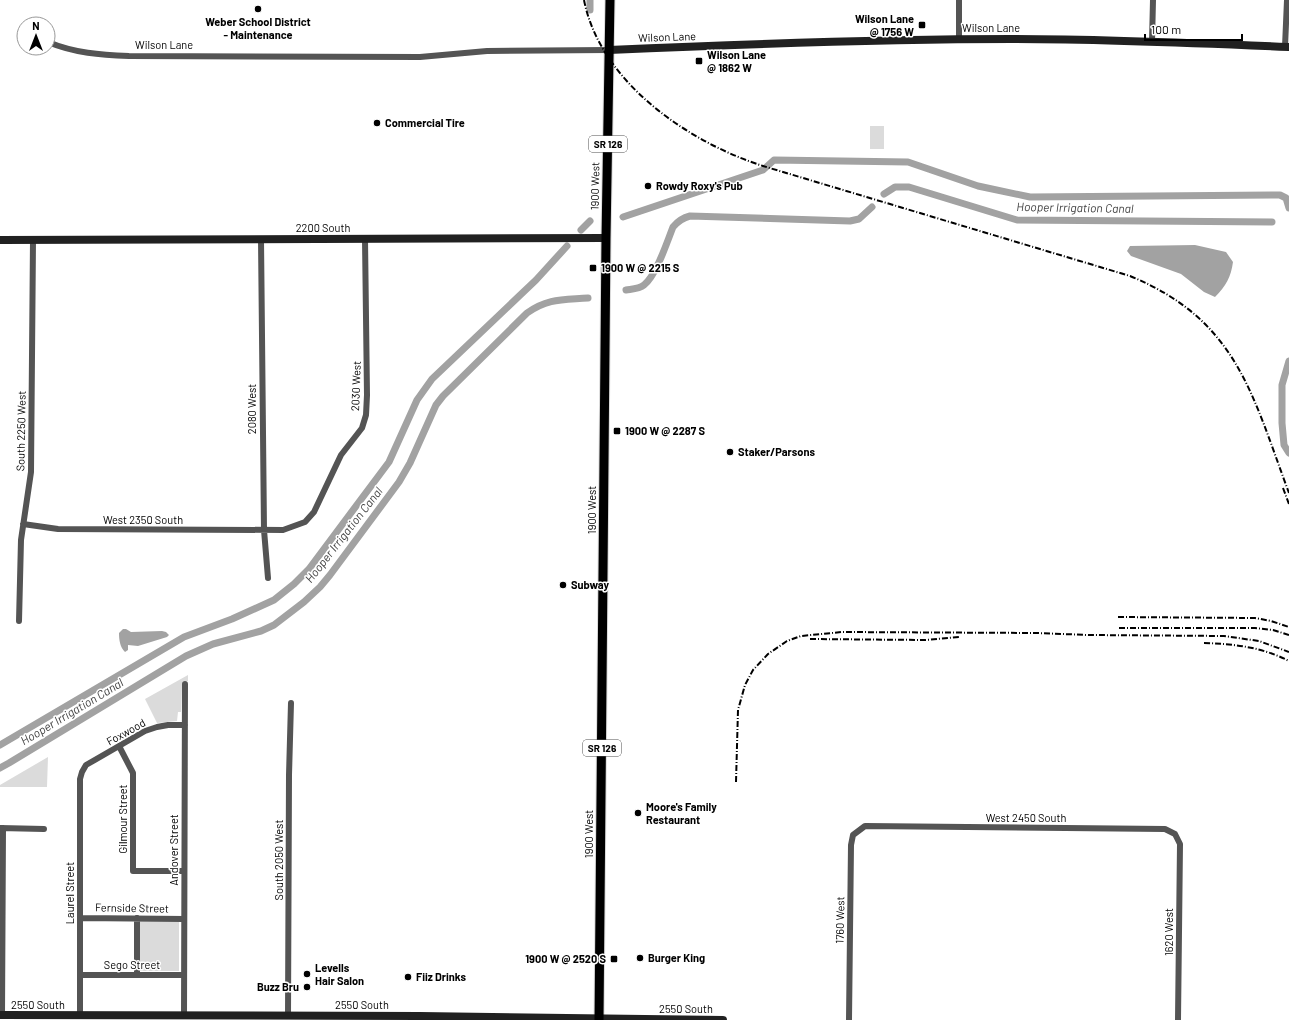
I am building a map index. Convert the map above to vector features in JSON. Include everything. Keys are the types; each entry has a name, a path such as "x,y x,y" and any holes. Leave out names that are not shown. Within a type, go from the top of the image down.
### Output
{"main road":[{"name":"1900 West","path":"599,1020 606,238 610,0"}],"street":[{"path":"959,0 959,39"},
{"path":"1152,42 1153,0"},
{"path":"1287,0 1287,47"},
{"name":"Wilson Lane","path":"56,44 82,52 103,55 130,56 420,57 488,51 609,50 854,41 959,39 1035,39 1287,47"},
{"name":"2200 South","path":"0,240 606,238"},
{"name":"2080 West","path":"261,239 264,530 268,578"},
{"name":"2030 West","path":"264,530 283,530 305,522 314,512 341,455 362,428 366,415 367,395 366,239"},
{"name":"South 2250 West","path":"19,621 21,540 31,472 37,240"},
{"name":"West 2350 South","path":"23,524 58,529 264,530"},
{"name":"Andover Street","path":"184,1016 185,684"},
{"name":"South 2050 West","path":"288,1016 288,781 291,703"},
{"name":"Foxwood","path":"82,772 86,766 145,731 168,725 185,725"},
{"name":"Gilmour Street","path":"119,746 133,773 133,871 184,871"},
{"name":"Laurel Street","path":"80,1016 80,779 82,772"},
{"name":"West 2450 South","path":"865,826 1165,829 1175,834 1180,844"},
{"name":"1760 West","path":"849,1020 851,845 853,835 865,826"},
{"path":"1,1016 1,828 44,829"},
{"name":"1620 West","path":"1178,1020 1180,844"},
{"name":"Fernside Street","path":"80,918 184,919"},
{"path":"137,918 137,975"},
{"name":"Sego Street","path":"80,975 184,975"},
{"name":"2550 South","path":"1,1016 155,1018 184,1016 288,1016 723,1020"}],"shaded area":[{"path":"870,126 884,126 884,149 870,149"},
{"path":"1195,245 1226,252 1233,262 1227,281 1215,297 1204,292 1181,274 1131,256 1127,251 1130,246"},
{"path":"123,629 131,632 162,631 169,635 167,637 138,646 128,645 128,650 125,652 121,646 119,638 119,633"},
{"path":"188,675 188,681 183,681 182,684 181,712 178,712 177,721 157,723 145,699"},
{"path":"48,757 47,787 0,787 0,785"},
{"path":"139,921 179,921 179,971 139,971"}],"waterway":[{"path":"590,0 590,10"},
{"path":"623,217 763,170 774,160 908,162 978,186 1030,197 1280,195 1286,198 1289,208"},
{"name":"Hooper Irrigation Canal","path":"884,194 895,187 909,187 1017,220 1272,222"},
{"name":"Hooper Irrigation Canal","path":"626,290 640,287 648,281 661,258 673,227 680,220 687,217 850,221 859,219 872,207"},
{"path":"581,230 590,221"},
{"path":"0,745 184,637 232,619 274,600 294,584 309,569 389,462 417,400 432,379 536,280 567,246"},
{"name":"Hooper Irrigation Canal","path":"0,768 186,656 213,644 261,631 274,625 304,602 330,575 399,482 410,463 436,405 443,396 527,313 549,302 588,298"},
{"path":"1289,361 1282,385 1282,423 1284,445 1289,453"}],"railway":[{"path":"584,0 593,30 608,57 628,82 651,105 678,125 706,141 734,155 763,166 1130,276 1166,294 1195,315 1218,338 1236,364 1251,392 1289,493"},
{"path":"1283,488 1289,504"},
{"path":"1118,617 1255,618 1289,627"},
{"path":"1119,628 1255,628 1273,630 1289,635"},
{"path":"736,782 738,710 745,685 753,670 768,654 787,641 801,636 842,632 1224,636 1259,641 1289,652"},
{"path":"810,639 925,640 960,637"},
{"path":"1204,643 1226,644 1258,649 1289,661"}],"place":[{"name":"Weber School District - Maintenance","path":"258,9"},
{"name":"Wilson Lane @ 1756 W","path":"922,25"},
{"name":"Wilson Lane @ 1862 W","path":"699,61"},
{"name":"Commercial Tire","path":"377,123"},
{"name":"Rowdy Roxy's Pub","path":"648,186"},
{"name":"1900 W @ 2215 S","path":"593,268"},
{"name":"1900 W @ 2287 S","path":"617,431"},
{"name":"Staker/Parsons","path":"730,452"},
{"name":"Subway","path":"563,585"},
{"name":"Moore's Family Restaurant","path":"638,813"},
{"name":"Burger King","path":"640,958"},
{"name":"1900 W @ 2520 S","path":"614,959"},
{"name":"Levells Hair Salon","path":"307,974"},
{"name":"Fiiz Drinks","path":"408,977"},
{"name":"Buzz Bru","path":"307,987"}]}
